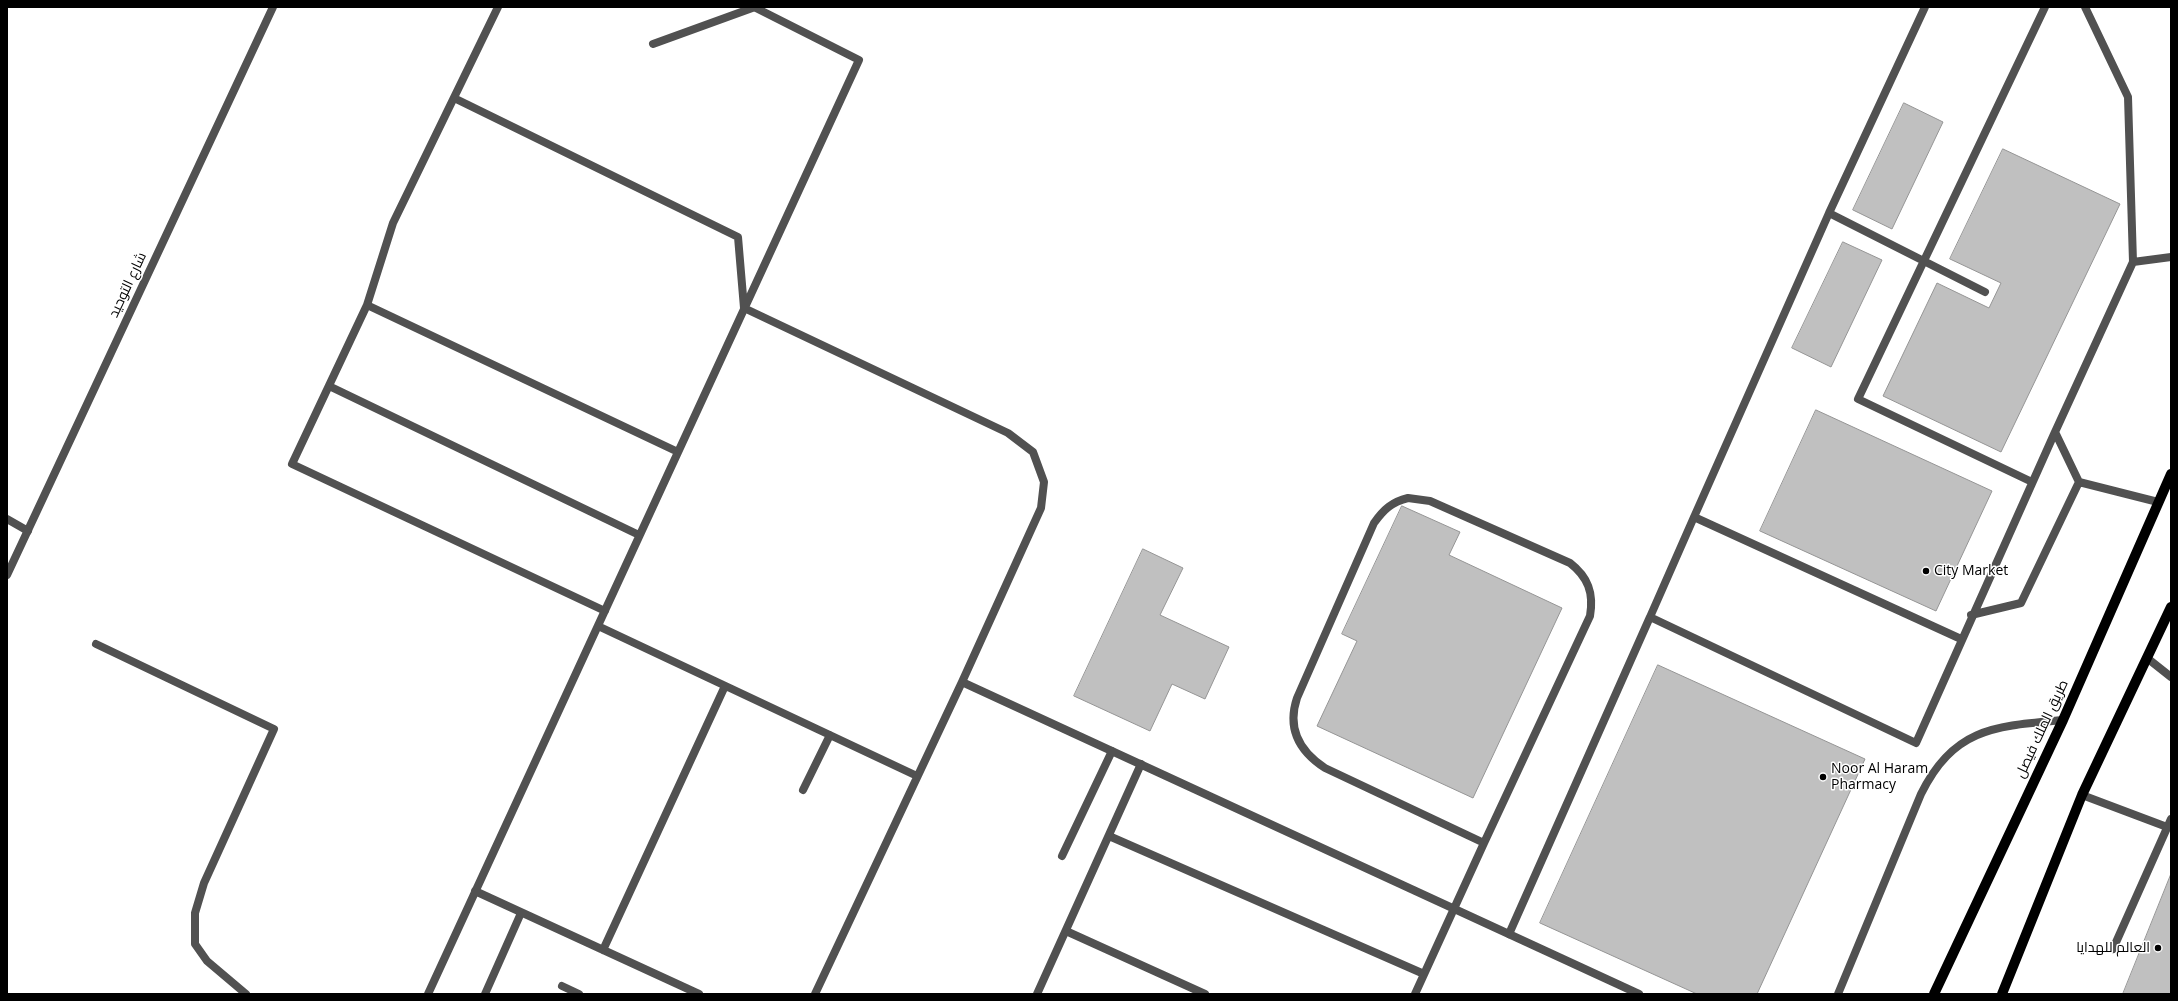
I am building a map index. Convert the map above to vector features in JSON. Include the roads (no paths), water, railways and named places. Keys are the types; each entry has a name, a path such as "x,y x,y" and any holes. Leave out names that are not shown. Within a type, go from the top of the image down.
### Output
{"main road":[{"name":"طريق الملك فيصل","path":"1934,994 2063,720 2171,474"},
{"path":"2002,994 2082,795 2171,607"}],"street":[{"name":"شارع التوحيد","path":"7,575 273,7"},
{"path":"498,7 394,223 367,305 292,464 604,611"},
{"path":"428,994 858,60 754,7 653,44"},
{"path":"1509,934 1829,213 1924,7"},
{"path":"2032,482 1858,399 2045,7"},
{"path":"1650,616 1916,743 2032,482 2134,262 2128,97 2085,7"},
{"path":"454,98 738,237 744,308"},
{"path":"1829,213 1985,292"},
{"path":"2134,262 2171,257"},
{"path":"367,305 678,452"},
{"path":"744,308 1008,433 1033,452 1044,482 1040,508 962,682 815,994"},
{"path":"329,386 639,536"},
{"path":"2055,432 2080,482 2158,502"},
{"path":"1972,615 2021,603 2080,482"},
{"path":"1416,994 1453,908 1484,843 1590,616 1592,604 1591,592 1579,570 1570,563 1430,501 1408,498 1397,500 1387,506 1374,523 1297,698 1293,716 1295,733 1300,745 1307,754 1325,768 1484,843"},
{"path":"1694,517 1961,639"},
{"path":"7,520 28,531"},
{"path":"598,626 917,776"},
{"path":"96,644 274,729 204,883 195,913 196,944 207,960 246,994"},
{"path":"2147,658 2171,678"},
{"path":"962,682 1639,994"},
{"path":"602,950 725,686"},
{"path":"1838,994 1921,794 1936,767 1948,754 1976,734 2010,725 2063,720"},
{"path":"804,790 830,735"},
{"path":"1062,856 1112,751"},
{"path":"1038,994 1141,764"},
{"path":"2082,795 2167,827"},
{"path":"2113,949 2171,819"},
{"path":"1108,836 1424,974"},
{"path":"475,892 699,994"},
{"path":"485,994 521,913"},
{"path":"1066,930 1205,994"},
{"path":"562,986 579,994"}],"place":[{"name":"City Market","path":"1926,571"},
{"name":"Noor Al Haram Pharmacy","path":"1823,777"},
{"name":"العالم للهدايا","path":"2158,948"}]}
